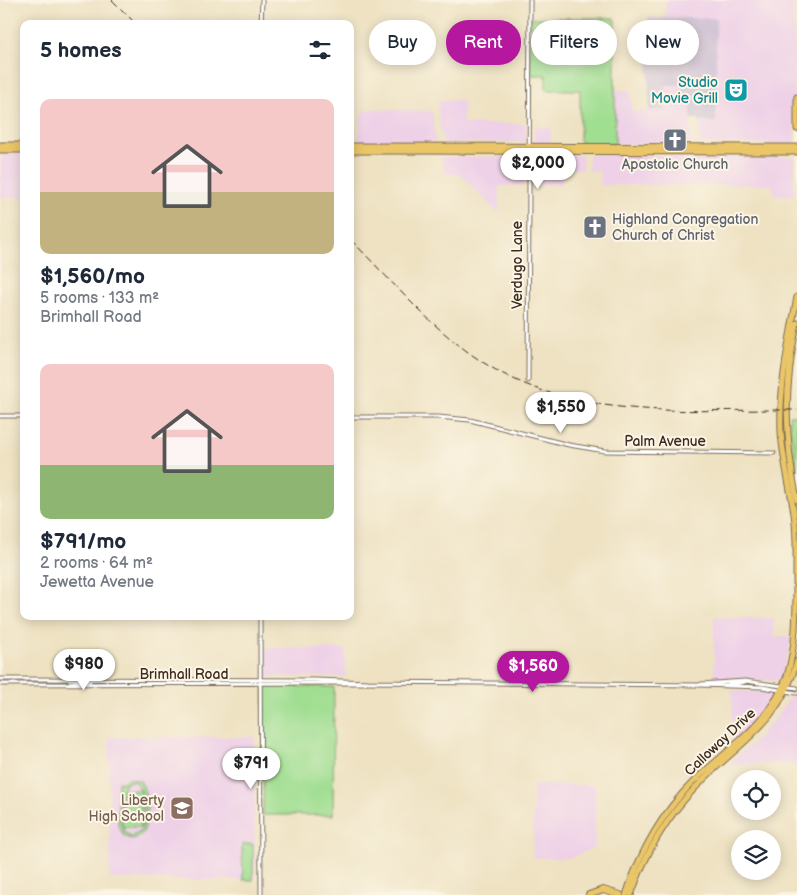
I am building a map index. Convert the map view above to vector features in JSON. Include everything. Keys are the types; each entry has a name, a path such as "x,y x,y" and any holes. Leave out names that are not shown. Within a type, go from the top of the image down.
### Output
{"highway":[{"path":"590,895 603,890 620,895"},
{"path":"601,895 606,895"}],"main road":[{"path":"797,97 797,129"},
{"path":"1,148 20,146"},
{"path":"354,148 381,146"},
{"path":"354,147 381,146 439,149 622,147 797,152"},
{"path":"354,151 404,151 460,147 529,149 557,152 668,152 739,147 797,147"},
{"path":"557,152 575,149 576,147"},
{"path":"586,152 590,149 622,147"},
{"path":"1,148 20,150"},
{"path":"1,148 20,154"},
{"name":"Calloway Drive","path":"626,895 646,845 672,806 702,774 744,742 784,689 796,628 796,595 795,522 784,462 781,410 785,357 797,297"},
{"path":"797,323 788,372 786,410 788,447 797,500"},
{"path":"797,638 797,647"},
{"name":"Calloway Drive","path":"631,895 648,854 670,817 694,788 766,722 797,661"}],"street":[{"path":"261,20 262,0"},
{"name":"Verdugo Lane","path":"528,381 530,0"},
{"path":"0,416 20,416"},
{"name":"Palm Avenue","path":"354,417 438,417 470,420 569,446 605,451 774,453"},
{"path":"260,620 261,895"},
{"name":"Brimhall Road","path":"0,679 259,679 368,682"},
{"path":"66,684 92,679"},
{"path":"294,684 316,680"},
{"path":"325,684 346,680"},
{"path":"722,687 746,681"},
{"name":"Brimhall Road","path":"699,685 746,681 797,693"},
{"name":"Brimhall Road","path":"0,684 259,685 368,682 699,685 797,688"}],"shaded area":[{"path":"665,0 794,0 794,144 699,144 699,122 716,122 716,18 665,18"},
{"path":"648,18 716,18 716,122 699,122 699,119 691,119 691,100 682,100 682,85 665,85 665,111 649,111 649,65 699,65 699,20 648,20"},
{"path":"665,85 682,85 682,99 691,100 691,144 615,144 615,90 631,90 632,111 665,111"},
{"path":"438,100 463,100 463,124 526,124 526,142 443,143 439,123"},
{"path":"367,109 432,111 436,142 358,143 361,114"},
{"path":"534,127 550,127 551,143 535,143"},
{"path":"3,153 20,153 20,197 0,197 1,155"},
{"path":"535,154 582,155 583,169 562,169 562,185 532,185 532,157"},
{"path":"589,155 792,157 794,159 794,195 774,195 773,185 600,185 600,171 588,171"},
{"path":"441,157 523,157 524,186 499,186 499,214 460,174 445,174"},
{"path":"714,617 774,618 774,636 792,636 781,680 714,678"},
{"path":"263,648 345,649 346,677 263,676"},
{"path":"732,690 771,693 773,698 745,733 732,745"},
{"path":"791,695 797,696 797,764 731,764 731,760 752,744 777,716"},
{"name":"Liberty High School","path":"109,737 254,737 255,880 110,879"},
{"path":"533,785 595,785 595,847 571,858 533,858"}],"green space":[{"path":"530,18 615,18 615,20 531,20 531,65 615,65 615,144 580,143 580,90 546,90 546,75 530,75"},
{"path":"789,415 797,415 797,470 795,471"},
{"path":"264,686 334,687 333,815 263,815"},
{"path":"129,778 140,781 146,796 147,819 144,829 140,836 133,839 124,836 118,825 118,781 121,783","holes":["133,781 137,784 142,797 143,822 139,833 132,836 125,833 123,829 120,801 125,783"]},
{"path":"122,790 141,790 141,827 122,827"},
{"path":"242,844 253,844 253,880 243,880"}],"railway":[{"path":"112,0 132,20"},
{"path":"354,243 421,312 452,340 506,375 545,391 585,402 626,408 711,411 797,410"}],"place":[{"name":"Studio Movie Grill","path":"736,90"},
{"name":"Apostolic Church","path":"675,140"},
{"name":"Highland Congregation Church of Christ","path":"595,227"},
{"name":"Liberty High School","path":"182,808"}]}
